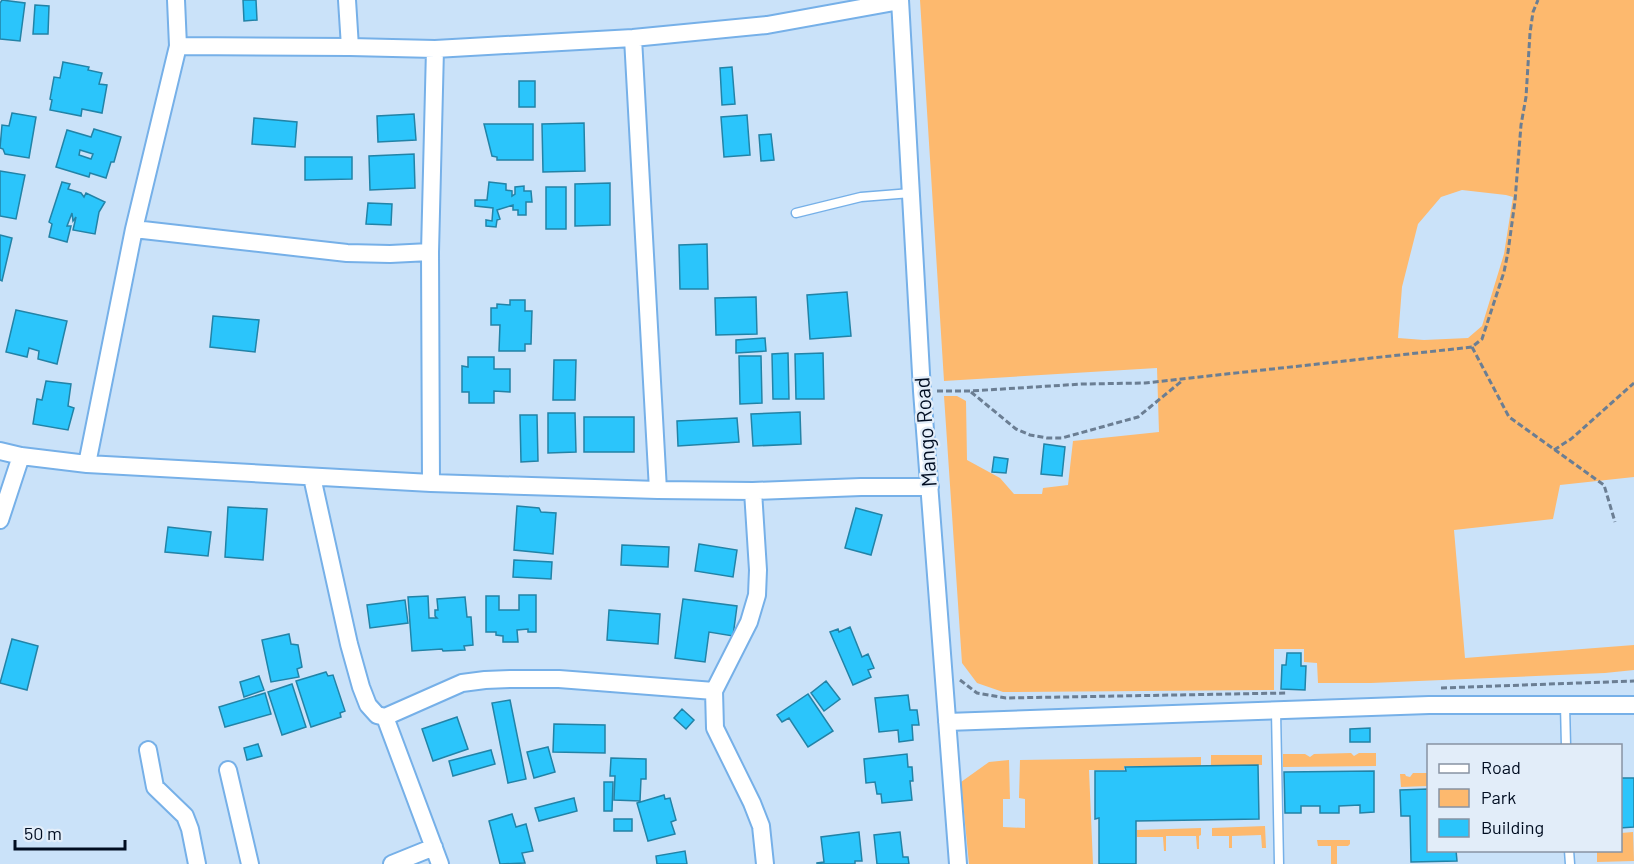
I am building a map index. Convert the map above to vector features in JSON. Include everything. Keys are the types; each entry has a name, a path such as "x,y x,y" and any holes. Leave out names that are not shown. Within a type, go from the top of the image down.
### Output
{"street":[{"path":"87,464 135,229 178,46 176,0"},
{"path":"347,0 350,46"},
{"path":"178,46 350,46 435,49 633,38 766,25 900,1"},
{"name":"Mango Road","path":"900,1 922,391 958,864"},
{"path":"633,38 658,490"},
{"path":"431,483 430,252 435,49"},
{"path":"135,229 347,253 430,252"},
{"path":"0,451 21,456 87,464 431,483 753,491 930,487"},
{"path":"0,520 21,456"},
{"path":"312,477 349,644 368,705 377,715 385,717 462,683 485,680 559,679 714,691"},
{"path":"753,491 758,570 757,595 749,622 714,691 715,728 761,826 765,864"},
{"path":"947,722 1429,705 1634,705"},
{"path":"385,717 440,864"},
{"path":"148,750 155,787 185,816 197,864"},
{"path":"228,770 250,864"},
{"path":"392,864 434,847"}],"lane":[{"path":"796,213 861,197 911,193"},
{"path":"1565,705 1566,744"},
{"path":"1276,711 1279,864"}],"path":[{"path":"922,391 970,391 1183,380 1472,347 1482,339 1504,272 1508,252 1526,97 1530,33 1533,12 1538,0"},
{"path":"1472,347 1509,417 1604,485 1615,522"},
{"path":"970,391 1016,429 1030,435 1062,438 1138,417 1183,380"},
{"path":"1554,450 1571,439 1634,383"},
{"path":"943,668 976,693 1006,698 1288,693"},
{"path":"1431,688 1634,681"}],"green space":[{"path":"920,0 1634,0 1634,477 1560,485 1553,519 1454,530 1465,658 1634,645 1634,670 1371,683 1318,683 1317,663 1304,662 1304,649 1274,649 1274,690 1003,692 977,683 962,663 944,396 957,396 966,401 967,460 1000,478 1014,494 1042,494 1043,488 1068,485 1073,441 1159,432 1157,368 944,381","holes":["1462,190 1513,197 1504,254 1482,326 1468,338 1424,340 1398,338 1402,287 1418,224 1441,197"]},
{"path":"1351,753 1354,756 1359,753 1376,753 1376,766 1283,767 1283,754 1305,754 1310,757 1314,754"},
{"path":"1211,755 1262,755 1262,765 1211,765"},
{"path":"1201,757 1201,766 1124,766 1124,770 1089,770 1093,864 969,864 961,782 989,762 1009,760 1010,799 1003,799 1003,827 1025,828 1025,799 1019,798 1020,760"},
{"path":"1413,773 1427,773 1427,786 1401,787 1400,774 1410,777"},
{"path":"1265,826 1266,848 1262,848 1261,835 1232,836 1232,848 1229,848 1229,836 1212,836 1212,828"},
{"path":"1201,828 1199,849 1197,849 1196,836 1166,836 1166,851 1164,851 1163,837 1137,837 1137,830"},
{"path":"1633,832 1634,861 1597,862 1597,852 1622,852 1622,833"},
{"path":"1317,840 1350,840 1350,844 1337,846 1337,864 1331,864 1331,846 1318,846"}],"building":[{"path":"2,0 25,3 20,41 0,39 0,3"},
{"path":"243,0 256,0 257,20 244,21"},
{"path":"35,5 49,6 48,34 33,34"},
{"path":"63,62 89,67 88,70 102,73 99,84 107,85 102,113 82,109 81,116 50,110 54,77 60,78"},
{"path":"732,67 735,104 722,105 720,68"},
{"path":"519,81 535,81 535,107 519,107"},
{"path":"12,113 36,117 29,158 5,154 0,148 2,125 9,126"},
{"path":"414,114 416,140 378,142 377,116"},
{"path":"747,115 750,155 724,157 721,117"},
{"path":"254,118 297,122 295,147 252,144"},
{"path":"584,123 585,171 543,172 542,124"},
{"path":"484,124 533,124 533,160 497,160 497,157 492,156"},
{"path":"94,129 121,137 114,162 111,162 106,178 90,173 89,177 56,167 67,130 91,137","holes":["80,150 93,154 91,159 79,155"]},
{"path":"771,134 774,160 761,161 759,135"},
{"path":"414,154 415,188 370,190 369,156"},
{"path":"305,157 352,157 352,179 305,180"},
{"path":"0,171 25,175 16,219 0,216"},
{"path":"62,182 70,184 68,189 81,193 84,197 86,193 105,202 99,212 95,234 73,230 76,217 73,221 72,213 67,226 71,226 67,242 49,237 52,224 49,222"},
{"path":"489,182 506,184 506,190 512,191 512,196 515,194 515,187 524,186 524,191 531,191 532,202 526,202 526,215 518,215 518,210 513,210 513,205 497,210 500,219 497,220 496,227 486,226 486,220 492,221 493,208 475,206 475,200 487,200"},
{"path":"610,183 610,225 575,226 575,184"},
{"path":"546,187 566,187 566,229 546,229"},
{"path":"368,203 392,204 391,225 366,224"},
{"path":"0,235 12,238 2,281 0,280"},
{"path":"707,244 708,289 680,289 679,245"},
{"path":"847,292 851,336 810,339 807,295"},
{"path":"756,297 757,334 716,335 715,298"},
{"path":"510,300 525,300 525,311 532,311 531,344 525,344 525,351 499,351 500,325 491,325 491,308 497,308 497,304 510,305"},
{"path":"16,310 67,321 57,364 38,359 39,351 29,348 27,357 6,352"},
{"path":"213,316 259,320 255,352 210,347"},
{"path":"765,338 766,351 736,353 736,340"},
{"path":"788,353 789,399 773,399 772,354"},
{"path":"823,353 824,399 796,399 795,354"},
{"path":"739,356 761,356 762,403 740,404"},
{"path":"468,357 494,357 494,369 510,369 510,392 494,391 494,403 469,403 469,392 462,392 462,366 468,367"},
{"path":"554,360 576,360 575,400 553,400"},
{"path":"46,381 71,384 68,406 74,408 68,430 33,424 37,399 42,400"},
{"path":"800,412 801,444 753,446 751,414"},
{"path":"548,413 575,413 576,452 548,453"},
{"path":"520,415 537,415 538,461 521,462"},
{"path":"584,417 634,417 634,452 584,452"},
{"path":"737,418 739,442 678,446 677,421"},
{"path":"1044,444 1065,447 1062,476 1041,474"},
{"path":"994,457 1008,459 1006,473 992,472"},
{"path":"517,506 539,508 541,512 556,513 553,554 514,550"},
{"path":"228,507 267,509 263,560 225,557"},
{"path":"856,508 882,515 871,555 845,548"},
{"path":"168,527 211,532 208,556 165,552"},
{"path":"699,544 737,550 733,577 695,571"},
{"path":"622,545 669,547 668,567 621,565"},
{"path":"514,560 552,562 551,579 513,577"},
{"path":"519,595 536,595 536,632 528,632 528,629 517,630 518,642 503,642 503,636 496,635 496,632 486,632 486,596 499,596 499,610 519,610"},
{"path":"428,596 429,618 437,618 435,610 438,610 437,599 465,597 467,617 471,617 473,645 464,646 465,650 412,651 408,597"},
{"path":"683,599 737,606 733,636 709,632 705,662 675,658"},
{"path":"405,600 408,623 370,628 367,605"},
{"path":"609,610 660,614 658,644 607,640"},
{"path":"850,627 862,657 868,654 874,668 868,670 871,677 853,685 830,632 838,629 839,632"},
{"path":"289,634 291,644 298,645 302,667 297,669 299,677 271,682 262,640"},
{"path":"12,639 38,646 27,690 0,683"},
{"path":"1287,653 1301,653 1301,666 1306,666 1305,690 1281,689 1282,665 1286,665"},
{"path":"326,672 328,676 333,675 345,711 340,713 341,717 311,727 296,681"},
{"path":"259,676 264,690 244,697 240,682"},
{"path":"826,681 840,699 824,711 811,693"},
{"path":"292,684 306,727 282,735 268,692"},
{"path":"265,693 271,714 225,727 219,707"},
{"path":"808,694 833,731 808,747 789,718 782,722 777,715"},
{"path":"908,695 910,710 917,710 919,725 912,725 913,740 899,742 898,730 879,732 875,698"},
{"path":"510,700 526,779 508,783 492,703"},
{"path":"682,709 694,720 686,729 674,718"},
{"path":"457,717 468,749 433,761 422,729"},
{"path":"554,724 605,725 605,753 553,752"},
{"path":"1370,728 1370,742 1350,742 1350,729"},
{"path":"258,744 262,756 247,760 244,748"},
{"path":"548,747 555,772 534,778 527,752"},
{"path":"491,750 495,764 453,776 449,761"},
{"path":"907,754 908,767 912,767 913,781 910,781 912,800 882,803 881,794 877,794 875,782 866,783 864,759"},
{"path":"611,758 646,759 646,779 641,779 640,801 614,800 615,776 610,776"},
{"path":"1258,765 1259,819 1136,821 1136,864 1099,864 1099,818 1095,819 1095,771 1126,771 1125,767"},
{"path":"1374,771 1374,812 1360,813 1360,805 1339,806 1339,813 1320,813 1320,806 1301,806 1301,813 1285,813 1284,772"},
{"path":"1622,778 1634,778 1634,827 1622,828"},
{"path":"604,782 613,782 612,811 604,811"},
{"path":"1427,789 1427,852 1456,852 1457,861 1411,862 1410,816 1401,816 1400,790"},
{"path":"664,795 665,799 670,798 676,820 671,822 675,834 648,841 637,803"},
{"path":"574,798 577,811 539,821 535,808"},
{"path":"512,814 516,827 526,824 533,851 522,853 525,863 500,864 489,821"},
{"path":"614,819 632,819 632,831 614,831"},
{"path":"859,832 862,861 855,861 855,864 817,864 824,862 821,837"},
{"path":"900,832 903,857 908,857 909,864 877,864 874,835"},
{"path":"685,851 687,864 657,864 656,856"}]}
